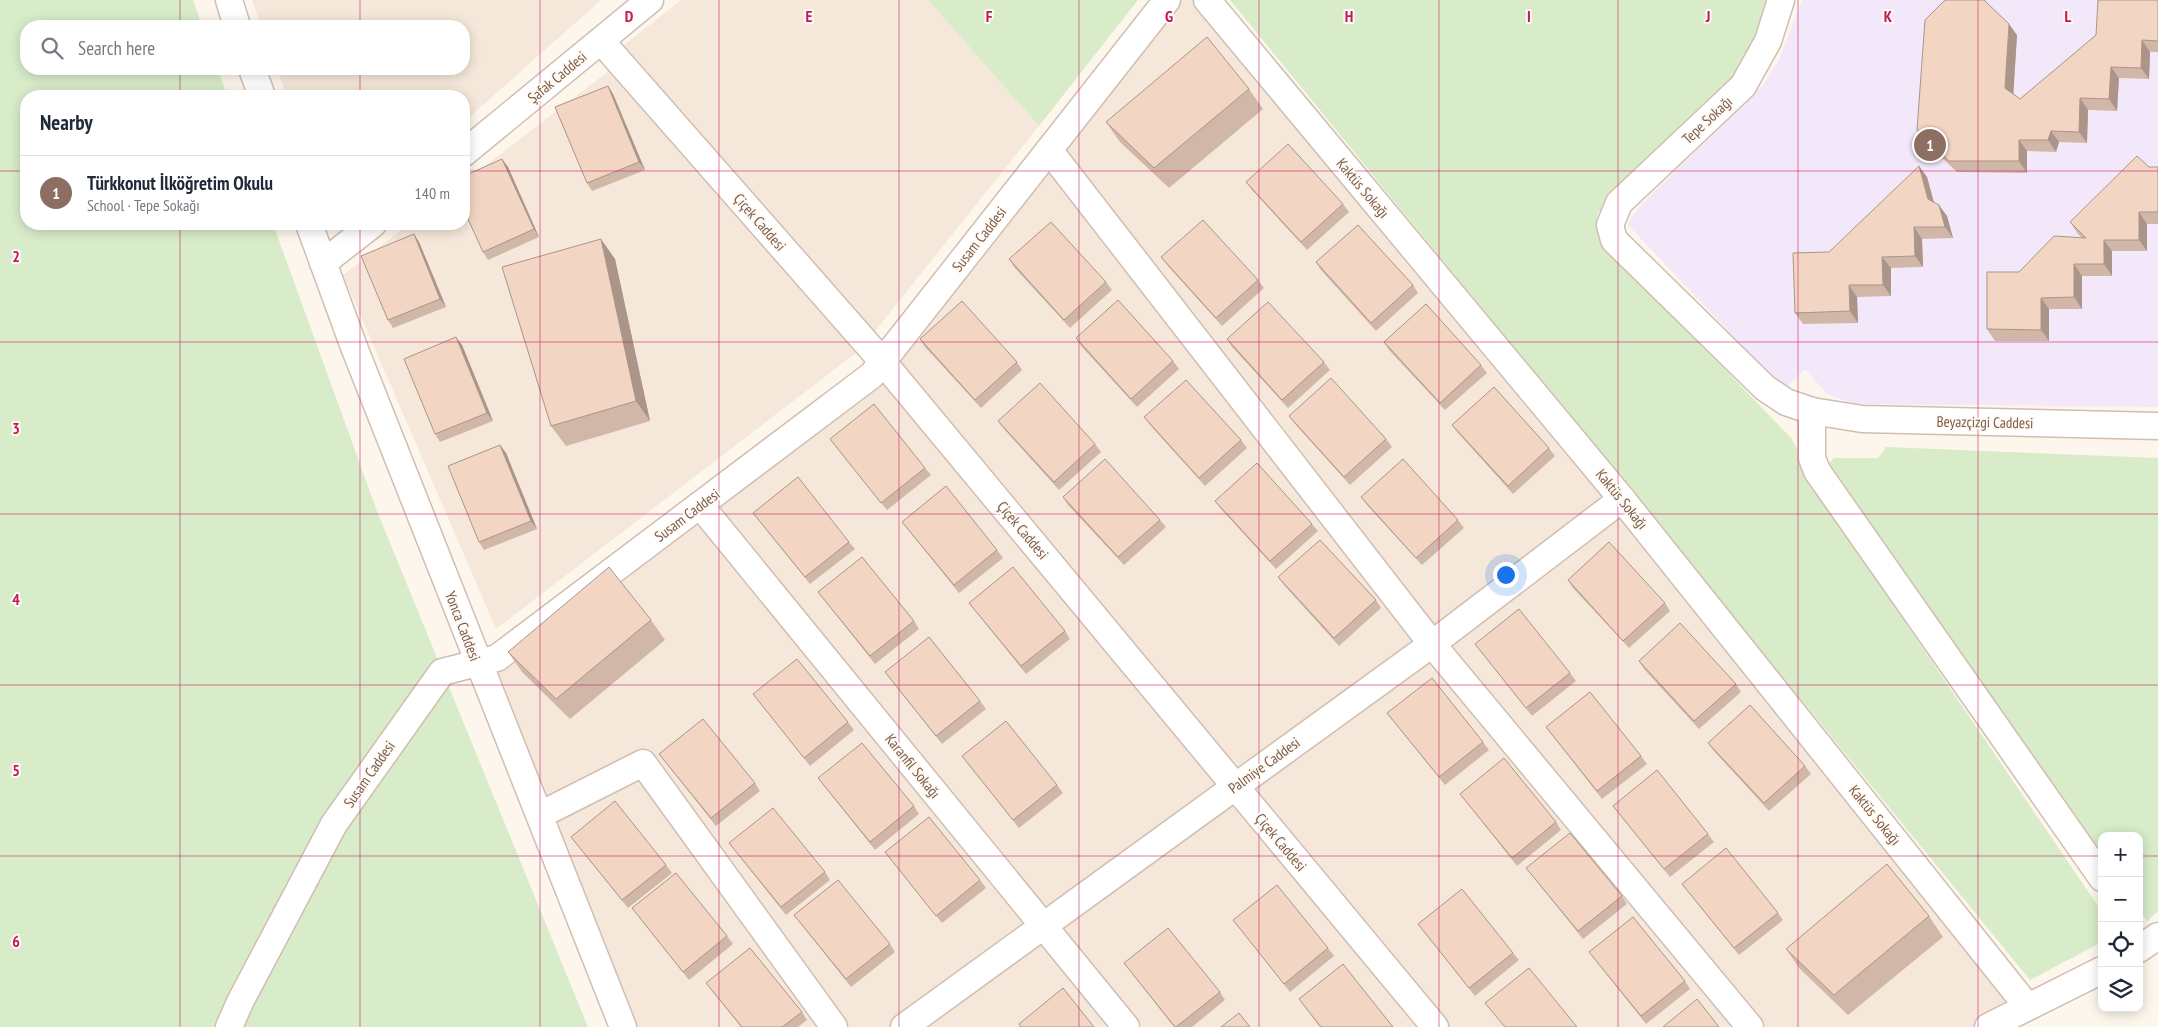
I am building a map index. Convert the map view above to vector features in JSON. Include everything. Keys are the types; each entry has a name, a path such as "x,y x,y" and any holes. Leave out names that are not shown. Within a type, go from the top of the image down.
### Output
{"street":[{"path":"229,0 235,20"},
{"name":"Şafak Caddesi","path":"470,148 650,0"},
{"name":"Susam Caddesi","path":"229,1027 240,1002 334,824 442,672 497,658 872,375 1167,0"},
{"name":"Kaktüs Sokağı","path":"1207,0 1622,499 2028,1006"},
{"name":"Tepe Sokağı","path":"1610,225 1619,203 1743,86 1768,41 1781,0"},
{"name":"Çiçek Caddesi","path":"601,40 883,362 1435,1027"},
{"path":"254,75 260,90"},
{"path":"1049,150 1432,644 1750,1027"},
{"name":"Beyazçizgi Caddesi","path":"1610,225 1614,240 1766,388 1786,402 1812,411 1862,419 2158,426"},
{"name":"Yonca Caddesi","path":"310,230 478,663 540,814 623,1027"},
{"path":"323,263 365,230"},
{"path":"1812,411 1812,458 1817,471 2101,877"},
{"name":"Palmiye Caddesi","path":"904,1027 1432,644 1622,499"},
{"name":"Karanfil Sokağı","path":"700,505 1126,1027"},
{"path":"540,814 643,763 834,1027"},
{"path":"1988,1027 2098,972"}],"shaded area":[{"path":"252,0 601,0 470,117 470,90 285,90 279,75 470,75 470,20 259,20"},
{"path":"681,0 928,0 1039,126 872,335 624,45"},
{"path":"1167,0 1207,0 2027,1006 1988,1027 622,1027 478,663 872,375"},
{"path":"1802,0 2158,0 2158,407 1854,404 1827,394 1805,369 1787,386 1776,381 1627,224 1640,206 1764,84 1779,60"},
{"path":"610,70 856,353 496,629 343,275 401,230 470,230 470,177"}],"green space":[{"path":"0,0 193,0 200,20 20,20 20,75 220,75 225,90 20,90 20,230 275,230 377,511 588,1027 0,1027"},
{"path":"928,0 1138,0 1039,126"},
{"path":"1230,0 1773,0 1747,66 1597,214 1603,243 1791,438 1850,541 2098,906 2098,944 2030,980"},
{"path":"1886,447 2158,458 2158,911 2147,921 2143,916 2143,832 2098,832 2098,852 1916,597 1829,463 1834,458 1878,458"}],"building":[{"path":"1945,0 1984,0 2009,24 2005,88 2020,99 2096,35 2098,0 2158,0 2158,41 2142,40 2141,68 2111,67 2109,99 2080,98 2079,132 2051,131 2048,140 2019,140 2019,161 1949,161 1917,130 1925,20"},
{"path":"1207,37 1249,89 1154,168 1106,122"},
{"path":"608,86 639,162 587,183 555,107"},
{"path":"1288,144 1343,204 1301,242 1246,182"},
{"path":"2137,156 2149,167 2158,167 2158,212 2139,212 2139,240 2104,240 2104,264 2074,264 2074,297 2041,298 2041,330 1987,329 1987,272 2019,272 2054,236 2086,238 2070,222"},
{"path":"502,159 534,229 483,252 470,223 470,173"},
{"path":"1919,166 1928,199 1939,205 1945,227 1914,227 1915,256 1882,257 1883,285 1849,285 1850,311 1795,313 1793,253 1829,252"},
{"path":"1203,220 1258,280 1216,318 1161,257"},
{"path":"1051,222 1106,282 1064,320 1009,259"},
{"path":"1358,225 1413,285 1371,323 1316,262"},
{"path":"414,234 440,299 388,320 361,256"},
{"path":"601,239 636,401 551,426 502,267"},
{"path":"1118,300 1173,361 1131,399 1076,338"},
{"path":"962,301 1017,362 975,400 920,339"},
{"path":"1268,302 1324,362 1282,400 1227,339"},
{"path":"1426,304 1481,365 1440,403 1384,342"},
{"path":"456,337 487,413 435,434 404,359"},
{"path":"1331,378 1386,439 1344,477 1289,416"},
{"path":"1186,380 1241,440 1199,478 1144,417"},
{"path":"1040,383 1095,444 1054,482 998,421"},
{"path":"1494,387 1549,448 1508,486 1452,425"},
{"path":"874,404 925,468 881,503 830,439"},
{"path":"500,445 531,521 479,542 448,466"},
{"path":"1105,459 1160,520 1118,557 1063,497"},
{"path":"1403,459 1458,520 1416,558 1361,497"},
{"path":"1257,463 1312,524 1270,561 1215,501"},
{"path":"798,477 849,542 805,577 753,513"},
{"path":"946,486 997,550 954,585 902,522"},
{"path":"1320,540 1376,600 1334,638 1278,577"},
{"path":"1609,542 1665,603 1623,641 1568,580"},
{"path":"862,557 914,621 870,656 818,592"},
{"path":"609,567 651,620 556,699 508,652"},
{"path":"1013,567 1065,631 1021,666 969,603"},
{"path":"1519,609 1570,673 1526,708 1475,644"},
{"path":"1680,623 1736,684 1694,721 1639,661"},
{"path":"929,637 980,701 936,736 885,672"},
{"path":"797,659 848,722 804,758 753,694"},
{"path":"1432,678 1483,742 1439,777 1387,713"},
{"path":"1590,692 1641,756 1597,791 1546,727"},
{"path":"1750,705 1805,766 1764,803 1708,743"},
{"path":"703,719 755,783 711,818 659,754"},
{"path":"1006,721 1057,785 1013,820 962,756"},
{"path":"862,743 914,806 870,842 818,778"},
{"path":"1504,758 1556,822 1512,858 1460,794"},
{"path":"1657,770 1708,834 1664,869 1613,806"},
{"path":"615,801 666,865 622,900 571,837"},
{"path":"773,808 825,872 781,907 729,843"},
{"path":"929,817 980,880 936,916 885,852"},
{"path":"1570,833 1622,896 1578,931 1526,868"},
{"path":"1726,848 1778,913 1734,948 1682,884"},
{"path":"1887,864 1929,916 1834,995 1786,949"},
{"path":"676,873 727,936 683,972 632,908"},
{"path":"838,880 890,944 846,979 794,915"},
{"path":"1277,885 1328,948 1284,984 1233,920"},
{"path":"1462,889 1513,953 1469,988 1418,924"},
{"path":"1633,917 1685,981 1641,1016 1589,952"},
{"path":"1168,928 1220,992 1176,1027 1124,963"},
{"path":"750,948 802,1012 782,1027 742,1027 706,983"},
{"path":"1343,964 1393,1027 1321,1027 1299,999"},
{"path":"1529,968 1577,1027 1505,1027 1485,1003"},
{"path":"1063,988 1094,1027 1021,1027 1019,1024"},
{"path":"1697,999 1719,1027 1663,1027"},
{"path":"1239,1013 1250,1027 1221,1027"}],"place":[{"name":"Türkkonut İlköğretim Okulu","path":"1930,145"}]}
